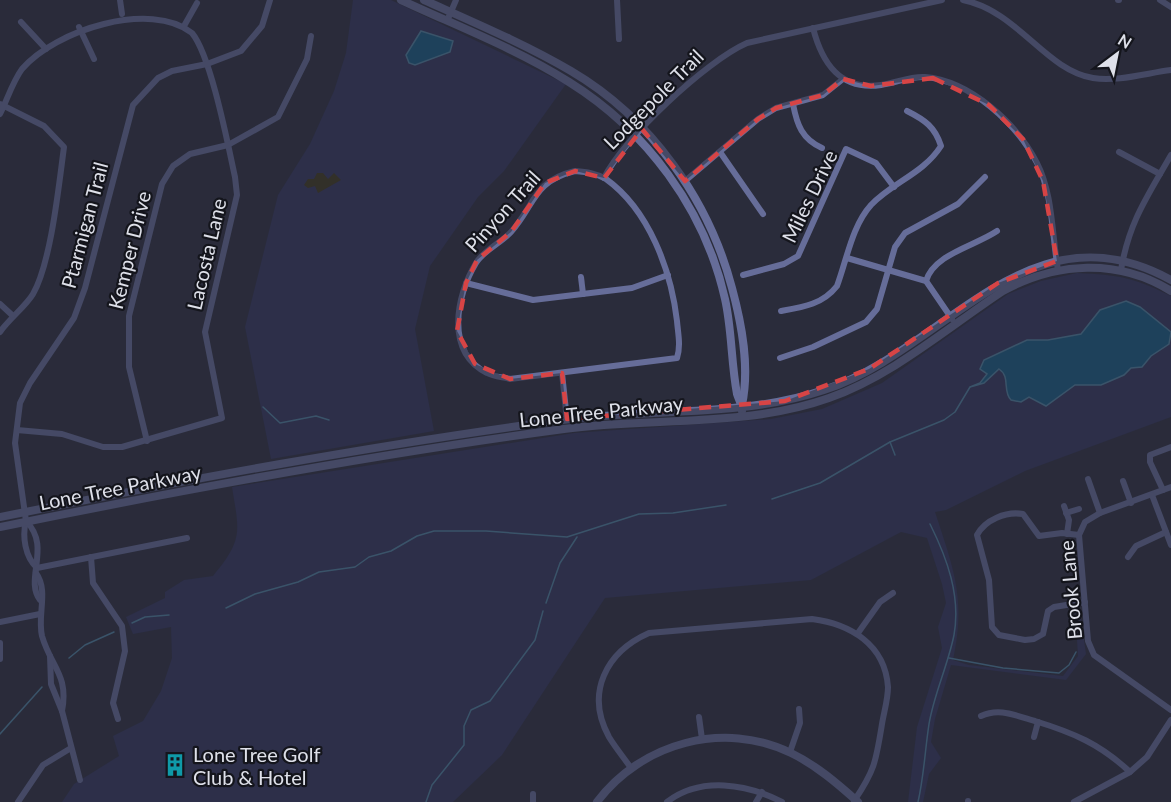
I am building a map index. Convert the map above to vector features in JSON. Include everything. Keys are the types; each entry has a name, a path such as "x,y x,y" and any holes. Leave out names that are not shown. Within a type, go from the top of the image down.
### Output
{"street":[{"path":"120,0 122,14"},
{"name":"Ptarmigan Trail","path":"26,521 15,442 20,403 61,342 86,288 133,105 158,78 172,71 207,64 241,51 253,40 265,19 270,0"},
{"path":"401,0 568,81 606,109 635,136 677,186 706,240 725,297 738,395 743,416"},
{"path":"424,0 572,72 606,96 642,129 685,181 723,256 738,314 745,390 742,406"},
{"path":"447,21 456,0"},
{"path":"617,0 619,39"},
{"name":"Lodgepole Trail","path":"604,178 617,155 635,136 706,66 727,52 747,43 942,0"},
{"path":"963,0 1005,16 1065,66 1080,74 1106,79 1171,70"},
{"path":"1160,0 1171,7"},
{"path":"0,114 2,105 22,70 46,49 79,27 110,15 122,14 161,15 184,26 197,3"},
{"path":"21,22 46,49"},
{"name":"Lacosta Lane","path":"147,441 222,418 205,332 237,195 228,145 207,64 194,35 184,26"},
{"path":"79,27 94,59"},
{"path":"813,28 822,56 843,79 871,86 911,78 933,78 978,98 1001,115 1023,139 1038,165 1058,270"},
{"name":"Kemper Drive","path":"147,441 129,367 129,316 162,184 173,166 190,154 228,145 278,117 307,59 311,36"},
{"path":"685,181 758,119 776,108 823,95 843,79"},
{"path":"793,104 798,126 809,142 822,148"},
{"path":"0,332 12,315 32,296 43,273 64,147 44,126 2,105"},
{"path":"782,311 806,306 826,297 837,286 857,225 871,205 894,187 922,170 941,146 936,132 925,120 907,111"},
{"name":"Miles Drive","path":"743,274 784,264 798,256 846,149 876,163 894,187"},
{"path":"720,152 763,214"},
{"path":"1119,152 1160,174"},
{"path":"1122,266 1134,218 1171,155"},
{"name":"Pinyon Trail","path":"604,178 592,173 575,171 559,175 545,183 534,195 511,232 477,261 466,283 459,310 457,331 463,348 475,364 488,374 510,379 677,358 680,348 674,294 668,275"},
{"path":"780,358 813,348 866,322 877,309 887,270 896,247 905,233 958,204 985,177"},
{"path":"466,283 533,300 632,288 668,275 654,242 625,195 604,178"},
{"path":"926,281 929,272 937,262 981,243 998,231"},
{"path":"847,258 926,281 955,323"},
{"name":"Lone Tree Parkway","path":"0,517 358,450 567,424 785,401 845,382 887,359 1011,276 1057,261 1089,258 1152,270 1171,280"},
{"name":"Lone Tree Parkway","path":"0,527 360,459 567,424 743,416 787,410 849,390 892,366 1015,284 1058,270 1122,266 1171,291"},
{"path":"581,276 583,294"},
{"path":"0,304 12,315"},
{"path":"562,373 567,424"},
{"path":"16,430 62,434 103,447 122,447 147,441"},
{"path":"1162,490 1150,462 1150,455 1171,447"},
{"path":"1088,479 1100,513"},
{"path":"1123,481 1131,503"},
{"name":"Brook Lane","path":"1171,487 1100,513 1085,522 1079,535 1088,640 1094,655 1171,710"},
{"path":"1152,495 1171,545"},
{"path":"1064,506 1069,520 1067,534"},
{"path":"1066,513 1079,508"},
{"path":"1079,535 1039,536 1023,514 1013,512 995,519 980,529 977,535 989,580 992,627 999,635 1034,639 1043,634 1048,611 1054,607 1085,602"},
{"path":"26,521 24,529 28,558 36,571"},
{"path":"26,521 32,528 38,554 33,587 40,600 42,635 61,678 64,699 62,711"},
{"path":"1128,557 1136,546 1166,532"},
{"path":"36,571 91,557 187,538"},
{"path":"91,557 93,584 122,626 125,651 113,703 118,719"},
{"path":"858,633 880,602 893,593"},
{"path":"0,622 40,614"},
{"path":"597,802 631,768 658,751 702,739 748,739 790,752 813,765 856,801 875,766 888,688 880,659 858,633 831,621 812,619 649,633 631,641 615,655 605,671 595,711 631,768"},
{"path":"0,642 0,659"},
{"path":"50,655 51,684 62,711 80,780"},
{"path":"790,752 800,723 798,709"},
{"path":"981,716 993,710 1062,728 1112,755 1130,772"},
{"path":"699,717 702,739"},
{"path":"1074,802 1130,772 1147,757 1171,720"},
{"path":"1034,737 1038,722"},
{"path":"18,802 43,765 71,748"},
{"path":"667,802 676,795 712,786 762,792 782,802"},
{"path":"756,802 762,792"},
{"path":"533,794 533,802"},
{"path":"1090,795 1094,802"}],"highlighted area":[{"path":"933,78 989,105 1023,139 1043,181 1057,261 998,283 869,369 785,401 567,419 562,373 510,379 475,364 457,331 466,283 477,260 511,232 545,183 575,171 604,178 642,129 685,181 758,119 776,108 823,95 843,79 871,86"}],"shaded area":[{"path":"353,0 391,0 566,84 504,171 478,197 430,266 415,329 434,431 271,459 245,327 278,195 310,144 334,91 346,53"},
{"path":"421,31 453,41 450,52 415,65 409,63 406,55"},
{"path":"1077,273 1126,278 1171,296 1171,417 1025,471 946,510 935,512 956,585 958,619 953,660 969,665 1063,676 1078,656 1075,609 1080,612 1086,654 1066,680 951,665 935,719 931,742 941,758 929,774 923,802 908,802 917,727 942,648 938,627 946,603 927,538 901,532 811,580 605,598 502,755 453,802 62,802 74,784 119,756 113,736 143,721 161,691 172,658 171,627 133,634 126,617 165,598 165,592 184,580 213,576 230,553 237,534 232,487 574,433 771,419 822,409 882,383 1008,294 1041,281"},
{"path":"1126,301 1140,307 1171,332 1169,344 1151,356 1142,367 1131,368 1124,375 1101,385 1075,385 1046,406 1029,397 1021,402 1011,400 1007,392 1005,376 999,369 984,383 970,387 980,383 987,374 980,369 984,360 1027,340 1048,340 1081,334 1100,310"}],"sand":[{"path":"317,173 323,173 328,179 334,173 341,180 318,193 315,186 308,188 304,185 308,179 314,179"}],"waterway":[{"path":"772,499 820,483 890,442 944,420 955,412 970,387"},
{"path":"263,407 280,423 316,416 329,420"},
{"path":"890,442 895,455"},
{"path":"226,608 255,594 298,582 319,572 355,567 369,557 391,551 417,536 434,531 486,531 567,537 639,514 673,513 726,505"},
{"path":"918,802 931,713 954,635 956,620 951,578 930,524"},
{"path":"546,603 560,563 577,537"},
{"path":"426,802 432,785 464,745 464,726 471,710 490,701 535,640 543,611"},
{"path":"132,623 145,617 169,615"},
{"path":"69,658 85,645 114,632"},
{"path":"949,658 1003,668 1059,673 1069,665 1076,652"},
{"path":"0,734 42,687"}],"place":[{"name":"Lone Tree Golf Club & Hotel","path":"175,765"}]}
